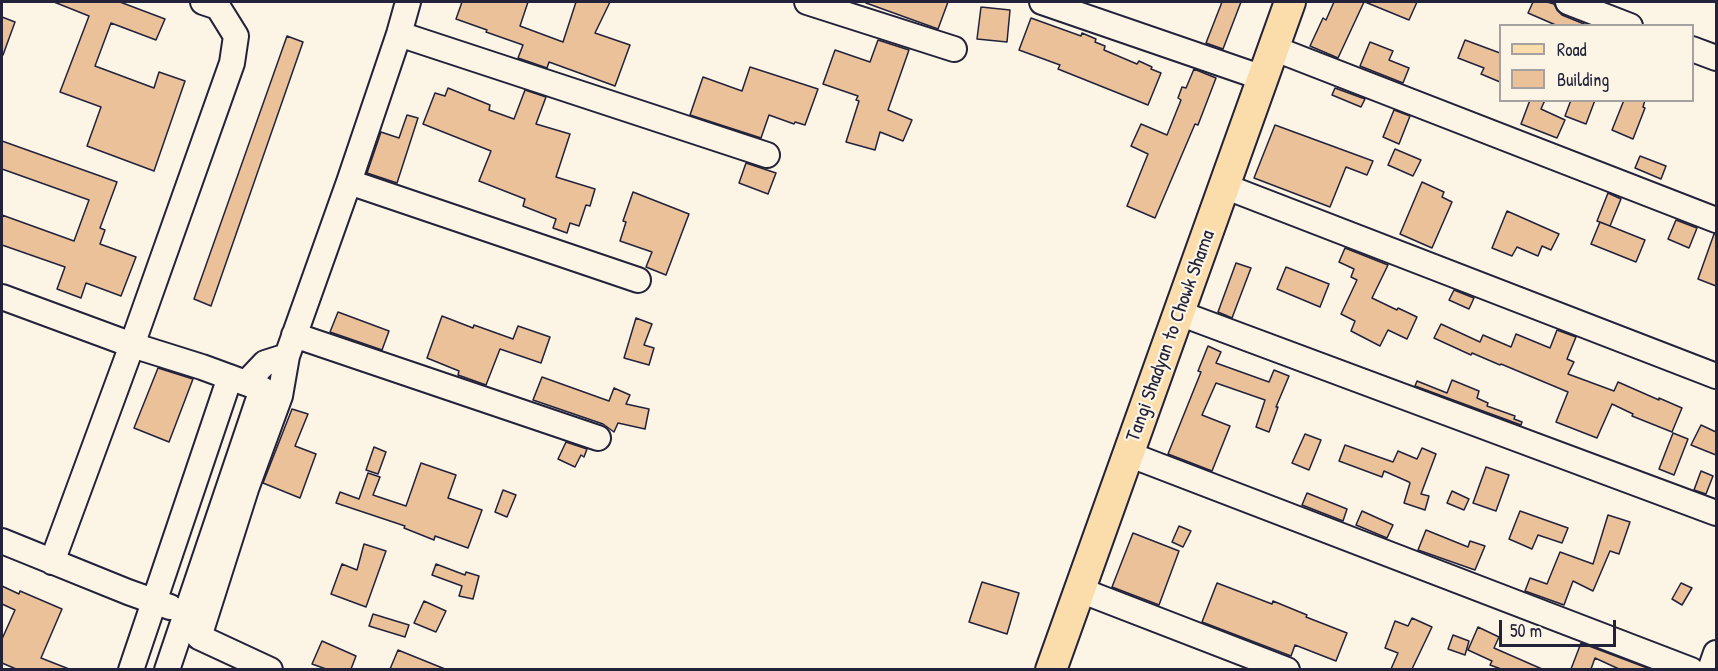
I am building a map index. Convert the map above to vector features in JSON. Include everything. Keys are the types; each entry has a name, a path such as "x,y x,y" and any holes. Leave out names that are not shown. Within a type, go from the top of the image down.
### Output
{"main road":[{"name":"Tangi Shadyan to Chowk Shama","path":"1052,669 1290,2"}],"street":[{"path":"52,562 232,63 236,36 218,7 203,2"},
{"path":"270,669 199,637 246,489 280,396 291,345 349,182 408,2"},
{"path":"807,2 954,50"},
{"path":"1042,2 1263,78"},
{"path":"1568,2 1625,24"},
{"path":"399,34 767,155"},
{"path":"1273,48 1716,220"},
{"path":"1694,50 1716,58"},
{"path":"349,182 638,280"},
{"path":"1224,186 1716,376"},
{"path":"2,297 132,345 202,366 262,389 167,669"},
{"path":"1179,313 1716,513"},
{"path":"131,669 238,380 291,345"},
{"path":"291,345 598,438"},
{"path":"1128,454 1691,669"},
{"path":"2,541 186,613"},
{"path":"1080,591 1287,669"},
{"path":"1710,669 1716,653"}],"building":[{"path":"54,2 120,2 165,19 156,40 111,23 95,66 154,88 159,72 185,81 154,171 87,146 101,107 60,92 89,16"},
{"path":"462,2 528,2 520,26 563,42 576,2 610,2 595,33 630,45 615,86 549,62 547,68 518,58 523,45 456,19"},
{"path":"866,2 948,2 938,29"},
{"path":"1222,2 1241,2 1223,49 1206,43"},
{"path":"1334,2 1364,2 1338,58 1310,46 1323,18 1326,20"},
{"path":"1365,2 1417,2 1409,20"},
{"path":"1533,2 1547,2 1554,4 1562,15 1584,24 1553,24 1528,13"},
{"path":"981,7 1010,10 1007,42 977,39"},
{"path":"2,17 15,22 3,55 2,55"},
{"path":"1031,18 1081,36 1082,33 1096,39 1095,42 1105,46 1104,50 1137,64 1139,61 1161,73 1148,105 1058,69 1060,65 1019,50"},
{"path":"287,36 303,42 211,306 194,299"},
{"path":"878,40 909,50 888,110 912,120 903,141 880,132 875,150 846,142 859,101 856,100 858,96 823,84 835,50 870,62"},
{"path":"1465,40 1499,53 1499,82 1481,74 1484,68 1458,58"},
{"path":"1370,42 1393,51 1389,60 1409,68 1403,83 1360,66"},
{"path":"750,67 818,89 805,125 795,122 794,124 769,115 761,138 690,115 703,77 742,91"},
{"path":"1194,69 1216,78 1198,125 1195,124 1155,218 1127,206 1148,154 1131,146 1141,124 1167,135 1181,100 1178,98 1182,87 1186,88"},
{"path":"448,88 490,105 489,110 514,119 525,90 546,97 536,124 570,134 556,177 595,189 590,206 586,205 579,226 570,223 567,233 553,228 556,219 523,206 525,199 479,181 491,151 423,124 435,93 445,96"},
{"path":"1335,88 1365,99 1361,107 1332,95"},
{"path":"1529,102 1544,102 1541,109 1565,120 1557,138 1521,124"},
{"path":"1570,102 1594,102 1586,124 1565,116"},
{"path":"1623,102 1644,102 1643,107 1645,108 1633,139 1612,130"},
{"path":"1394,110 1410,116 1399,144 1383,137"},
{"path":"407,115 418,118 397,183 367,173 381,132 399,138"},
{"path":"1275,125 1373,161 1367,175 1346,167 1330,207 1254,178"},
{"path":"2,141 117,182 100,228 105,230 100,244 136,257 121,296 86,283 81,298 57,289 65,267 2,245 2,215 74,241 89,200 2,169"},
{"path":"1395,149 1421,160 1413,176 1388,165"},
{"path":"1640,156 1666,166 1661,179 1635,168"},
{"path":"746,163 776,173 768,194 739,183"},
{"path":"1422,182 1444,192 1442,197 1452,202 1432,248 1400,234"},
{"path":"633,192 689,214 666,275 646,267 652,252 620,241 626,222 623,221"},
{"path":"1608,193 1621,199 1610,226 1597,221"},
{"path":"1507,211 1559,234 1551,250 1542,246 1538,256 1517,247 1512,256 1492,248"},
{"path":"1676,220 1697,228 1689,248 1668,239"},
{"path":"1600,222 1645,240 1636,262 1591,244"},
{"path":"1714,234 1716,234 1716,286 1698,279"},
{"path":"1345,248 1388,265 1372,298 1417,317 1407,339 1388,330 1380,346 1351,331 1355,321 1341,314 1357,280 1351,277 1354,269 1339,262"},
{"path":"1236,263 1251,268 1232,318 1218,312"},
{"path":"1286,267 1329,284 1320,307 1277,289"},
{"path":"1454,290 1474,298 1469,309 1449,300"},
{"path":"338,312 389,331 382,350 330,332"},
{"path":"442,316 473,328 474,325 513,339 518,326 550,337 541,363 500,349 486,385 458,375 459,371 427,358"},
{"path":"636,318 652,324 644,345 654,348 649,365 624,358"},
{"path":"1441,324 1480,342 1483,335 1511,347 1516,334 1550,348 1557,330 1576,337 1567,359 1574,362 1568,374 1614,391 1618,382 1682,408 1672,432 1632,416 1633,414 1612,404 1597,438 1556,422 1568,392 1501,364 1472,353 1471,355 1434,338"},
{"path":"1208,346 1221,352 1216,363 1269,382 1274,370 1289,376 1276,407 1278,407 1269,432 1256,427 1265,400 1216,383 1202,415 1230,426 1212,471 1168,454 1201,372 1198,371"},
{"path":"158,368 193,379 169,442 134,428"},
{"path":"542,377 609,401 614,388 630,395 626,404 649,409 645,429 618,423 614,432 603,424 533,400"},
{"path":"1452,380 1479,391 1477,398 1488,403 1487,406 1515,416 1514,419 1522,422 1521,425 1415,386 1417,381 1447,393"},
{"path":"292,409 308,414 295,446 316,454 300,498 263,483"},
{"path":"1701,425 1716,432 1716,455 1691,445"},
{"path":"1673,433 1688,439 1674,475 1659,469"},
{"path":"1305,434 1321,440 1309,470 1292,463"},
{"path":"566,442 587,449 584,457 581,455 575,467 558,459"},
{"path":"1345,445 1393,462 1398,451 1417,459 1422,448 1436,454 1421,494 1429,496 1425,510 1404,503 1409,482 1384,471 1382,477 1339,461"},
{"path":"374,447 386,452 378,474 366,470"},
{"path":"421,463 456,475 448,498 482,510 468,548 435,536 434,540 404,528 405,526 336,503 340,492 359,499 368,473 380,477 373,495 406,506"},
{"path":"1486,467 1509,475 1496,511 1473,503"},
{"path":"1701,471 1713,476 1706,494 1694,490"},
{"path":"503,490 516,495 507,517 495,512"},
{"path":"1452,491 1469,499 1464,510 1447,503"},
{"path":"1307,493 1347,509 1343,521 1302,505"},
{"path":"1362,511 1393,525 1387,538 1356,525"},
{"path":"1520,511 1568,528 1562,543 1538,535 1532,549 1509,539"},
{"path":"1608,515 1630,522 1619,554 1610,551 1593,591 1573,581 1564,605 1525,591 1530,578 1547,584 1560,552 1593,564"},
{"path":"1179,526 1191,531 1183,547 1172,542"},
{"path":"1426,530 1468,547 1470,541 1485,546 1475,570 1418,550"},
{"path":"1133,533 1179,551 1159,605 1112,587"},
{"path":"364,544 386,551 366,607 331,594 342,564 357,570"},
{"path":"436,564 465,575 466,572 479,576 473,599 459,596 462,586 432,575"},
{"path":"982,582 1019,593 1007,634 969,622"},
{"path":"1217,583 1272,604 1273,601 1347,633 1336,661 1295,645 1291,656 1202,622"},
{"path":"1681,583 1692,588 1682,605 1672,599"},
{"path":"2,586 62,609 41,658 69,669 16,669 2,663 2,639 15,610 2,604"},
{"path":"424,601 446,611 436,632 414,623"},
{"path":"373,614 409,625 405,637 369,626"},
{"path":"1412,618 1432,627 1412,669 1391,669 1398,653 1385,648 1395,621 1408,626"},
{"path":"1478,627 1499,637 1494,648 1542,669 1501,669 1490,665 1492,661 1468,650"},
{"path":"1453,635 1469,641 1465,655 1448,649"},
{"path":"322,641 356,656 351,669 326,669 312,664"},
{"path":"1581,643 1650,669 1619,669 1595,658 1591,669 1571,669"},
{"path":"398,650 445,669 390,669"}]}
